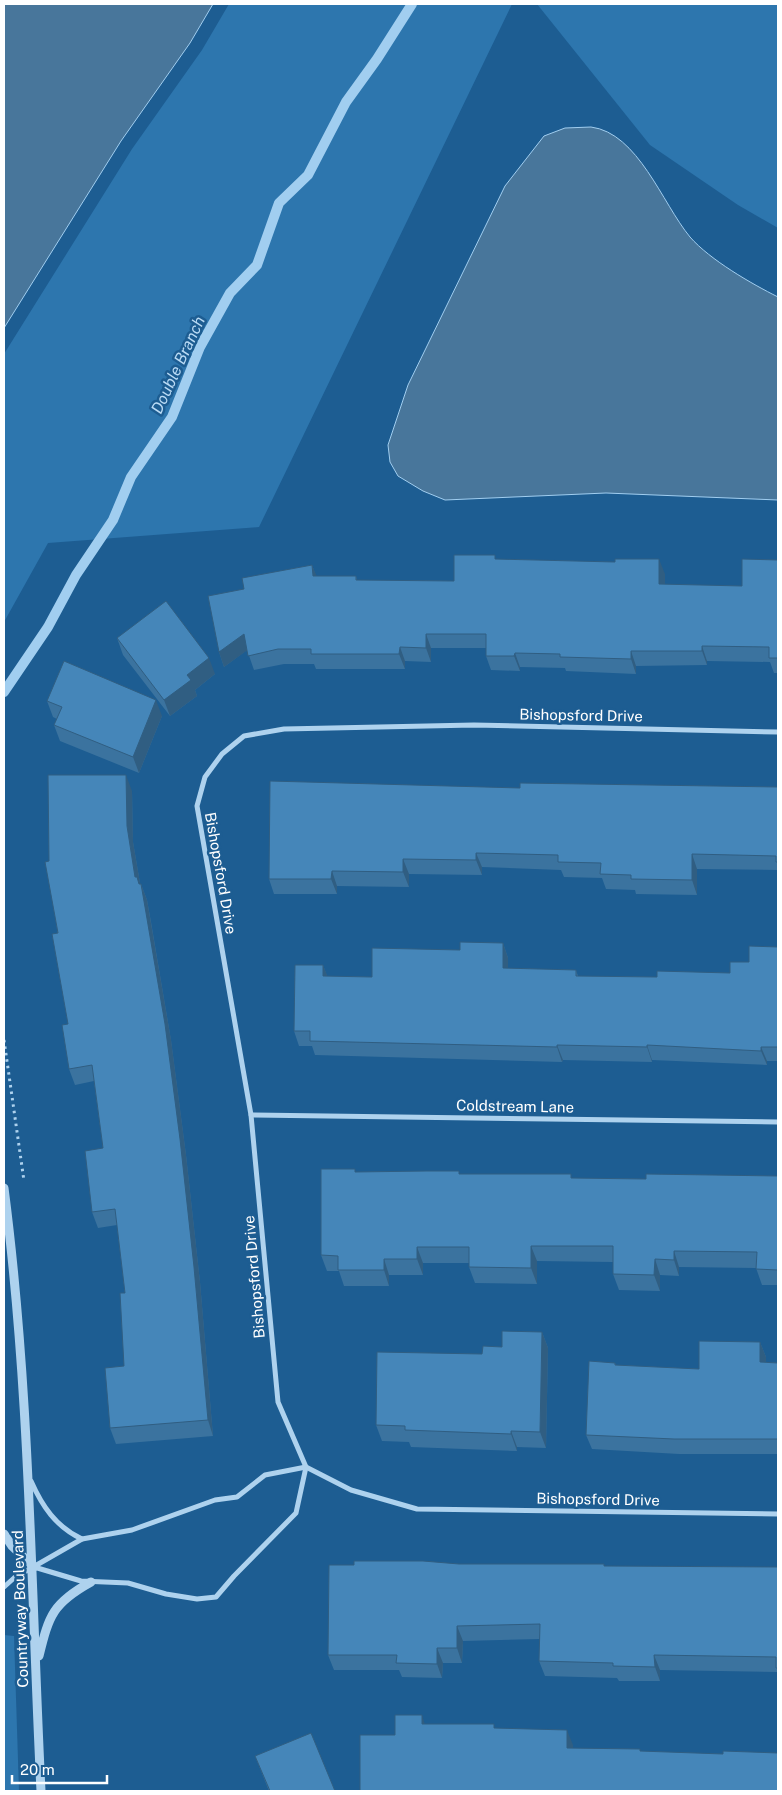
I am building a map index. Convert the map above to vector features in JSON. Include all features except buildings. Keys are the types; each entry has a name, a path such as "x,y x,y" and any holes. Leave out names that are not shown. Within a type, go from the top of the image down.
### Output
{"street":[{"name":"Bishopsford Drive","path":"778,732 474,725 284,729 244,736 222,754 205,777 197,806 251,1115 278,1402 306,1467 351,1490 417,1509 778,1514"},
{"name":"Coldstream Lane","path":"251,1115 778,1122"},
{"name":"Countryway Boulevard","path":"4,1188 14,1264 34,1567 41,1791"},
{"path":"4,1534 12,1546 34,1567 81,1581 128,1583 166,1594 197,1599 216,1598 234,1576 296,1513 306,1467 265,1475 238,1497 215,1500 132,1530 82,1539 34,1567 14,1578 4,1587"},
{"path":"28,1474 48,1514 69,1533 82,1539"},
{"path":"36,1668 51,1615 60,1602 90,1582"}],"shaded area":[{"path":"4,4 213,4 190,43 121,141 4,328"},
{"path":"229,4 512,4 259,527 48,543 4,622 4,354 132,149 202,50"},
{"path":"537,4 778,4 778,228 738,205 650,145"},
{"path":"591,127 608,132 636,155 680,223 698,246 732,271 778,297 778,500 606,493 445,500 423,491 398,476 390,462 388,445 408,385 505,186 544,136 565,128"},
{"path":"4,1635 14,1636 19,1791 4,1791"}],"waterway":[{"name":"Double Branch","path":"4,692 48,627 76,575 113,520 131,477 172,417 200,347 230,293 257,265 279,203 308,175 346,102 377,59 412,4"}]}
